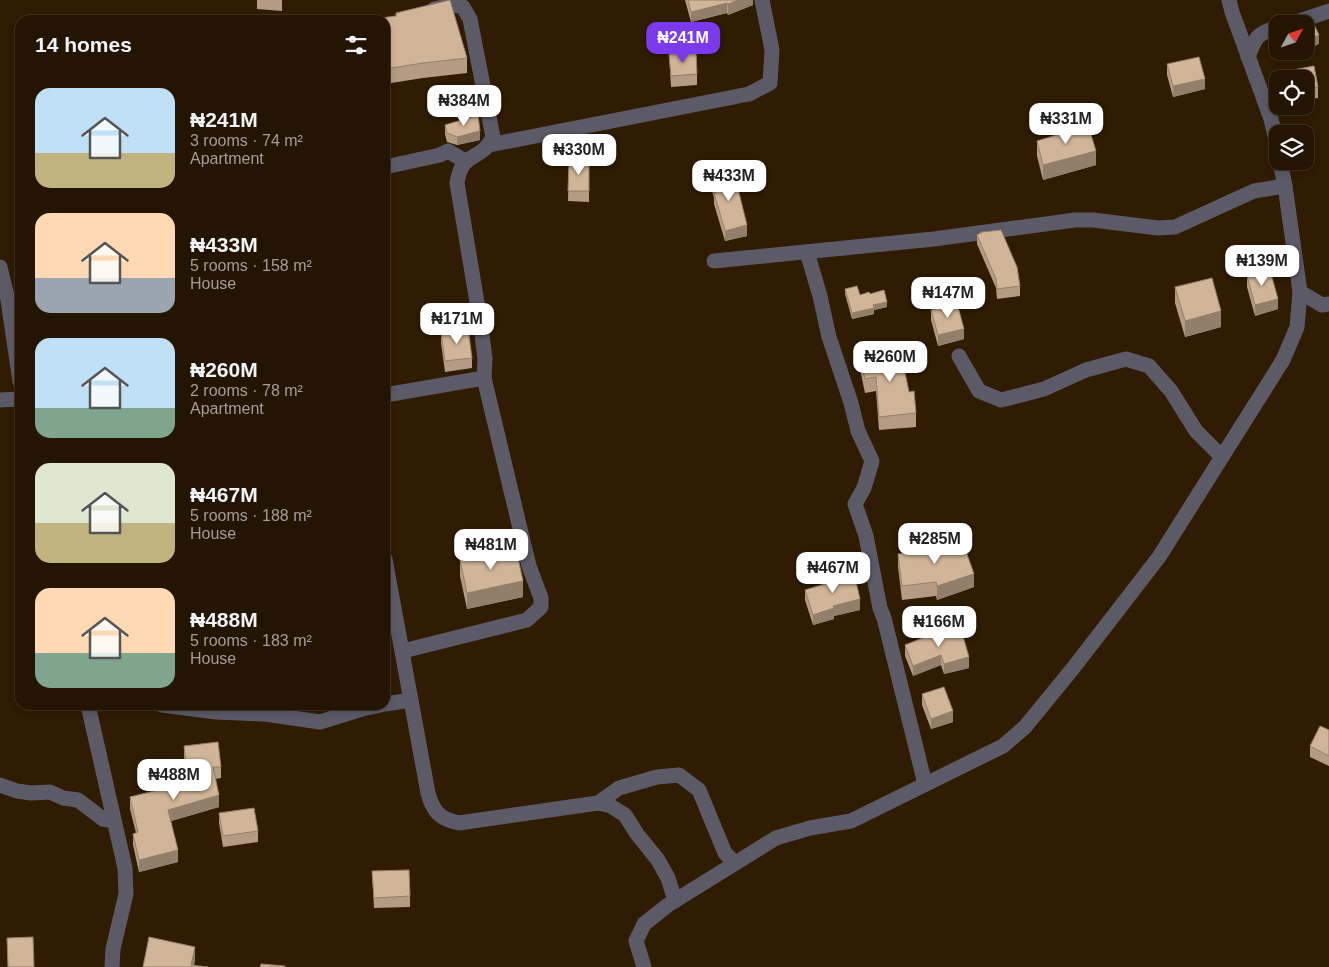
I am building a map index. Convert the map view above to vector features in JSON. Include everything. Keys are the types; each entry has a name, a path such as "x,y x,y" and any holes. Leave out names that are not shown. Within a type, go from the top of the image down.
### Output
{"street":[{"path":"489,145 749,94 770,83 772,50 762,0"},
{"path":"1229,0 1272,125"},
{"path":"402,651 527,620 541,607 541,598 529,566 484,378 485,359 481,326 457,183 459,169 465,161 482,152 489,145 492,137 470,19 463,7 453,5 424,12"},
{"path":"1314,16 1329,11"},
{"path":"1248,57 1258,35 1269,31"},
{"path":"390,166 448,151 465,161"},
{"path":"644,967 636,941 644,924 675,901 776,838 810,828 851,821 1003,746 1025,727 1074,667 1159,556 1284,360 1297,327 1300,292 1282,170"},
{"path":"714,261 934,239 1075,220 1093,220 1158,228 1175,227 1254,191 1285,186"},
{"path":"807,252 820,296 829,337 852,403 858,431 872,461 864,488 855,504 866,536 880,608 925,784"},
{"path":"0,267 8,300 15,354"},
{"path":"1300,292 1322,305 1329,304"},
{"path":"959,356 979,391 1000,400 1044,389 1086,370 1126,360 1149,366 1171,391 1196,431 1222,457"},
{"path":"390,394 484,378"},
{"path":"0,400 15,398"},
{"path":"390,586 428,793 432,806 439,814 448,820 459,822 598,804 609,805 625,815 662,866 675,901"},
{"path":"390,704 411,700"},
{"path":"89,710 125,868 126,894 113,949 112,967"},
{"path":"201,710 216,712 233,710"},
{"path":"246,710 320,722 359,710"},
{"path":"598,804 619,788 657,776 679,775 699,790 725,853 735,863"},
{"path":"0,785 17,791 31,793 50,792 62,798 78,800 103,819 114,821"}],"building":[{"path":"450,0 467,58 390,68 390,17 396,16 396,13"},
{"path":"688,0 739,0 691,12"},
{"path":"1314,24 1319,35 1314,38"},
{"path":"696,52 697,74 671,76 669,54"},
{"path":"1199,57 1205,79 1173,86 1167,64"},
{"path":"1314,66 1318,87 1314,88 1314,70 1293,70"},
{"path":"478,115 480,131 457,137 447,133 445,125"},
{"path":"1088,125 1096,151 1043,165 1037,141"},
{"path":"569,160 589,161 589,191 568,191"},
{"path":"734,173 747,225 725,231 712,180"},
{"path":"1001,230 1017,267 1020,286 997,289 996,279 977,235 982,232"},
{"path":"1270,270 1278,299 1255,305 1247,276"},
{"path":"1212,278 1221,311 1185,321 1175,287"},
{"path":"857,286 860,295 884,290 887,302 873,305 874,308 852,313 845,289"},
{"path":"957,303 964,329 938,335 931,310"},
{"path":"468,328 472,358 445,361 441,332"},
{"path":"900,348 909,392 914,391 916,413 879,417 876,377 865,379 860,356"},
{"path":"962,540 974,574 937,586 936,582 902,586 898,554 937,549"},
{"path":"516,549 523,581 467,593 460,560"},
{"path":"854,573 860,599 833,606 834,608 813,615 805,590 834,581 834,578"},
{"path":"961,629 969,657 944,664 941,655 913,666 905,645 930,635 931,637"},
{"path":"944,687 953,711 931,719 922,694"},
{"path":"1320,726 1329,730 1329,756 1310,746"},
{"path":"218,742 221,767 213,767 219,795 168,810 178,850 139,860 133,834 138,832 130,797 188,780 184,746"},
{"path":"254,808 258,831 223,836 219,813"},
{"path":"409,870 410,896 374,898 372,871"},
{"path":"33,937 34,967 8,967 7,938"},
{"path":"149,937 195,947 191,965 208,967 143,967"},
{"path":"261,964 285,966 285,967 260,967"}]}
